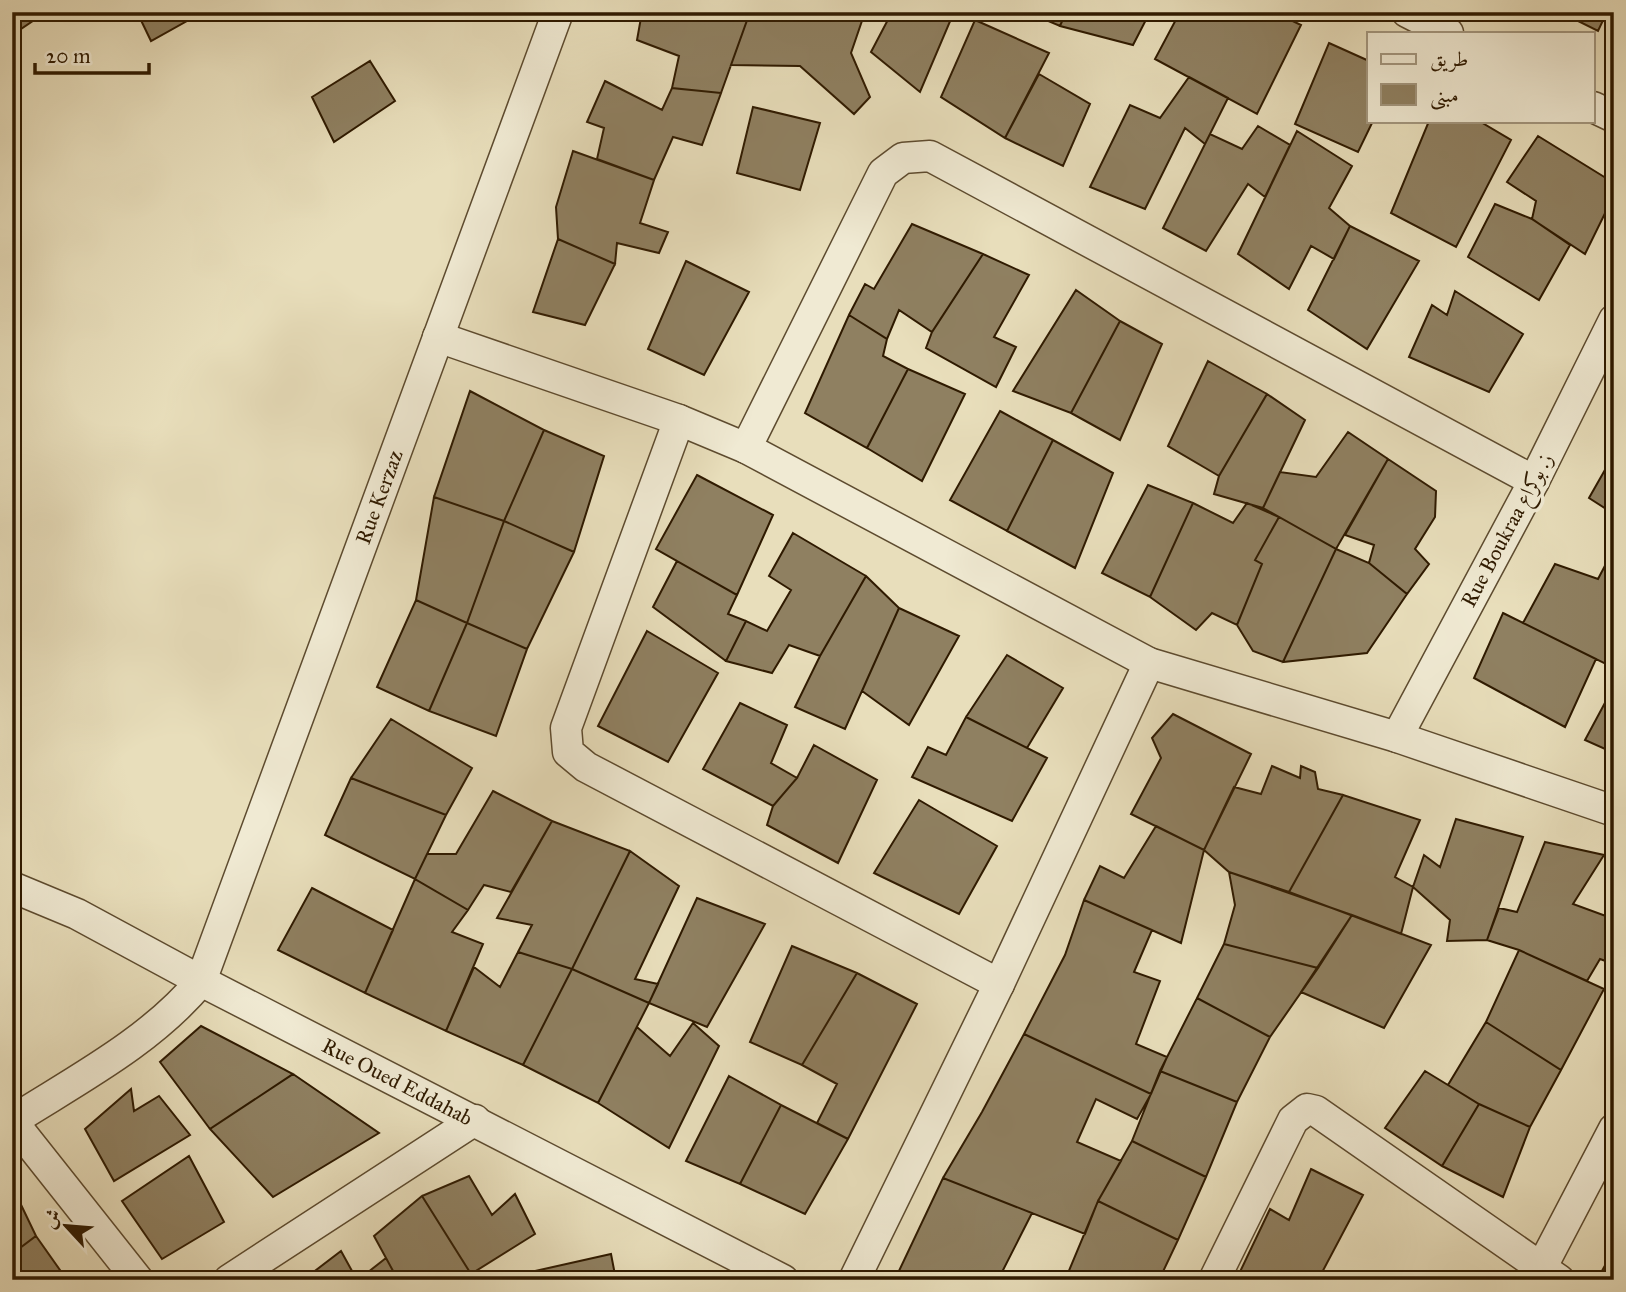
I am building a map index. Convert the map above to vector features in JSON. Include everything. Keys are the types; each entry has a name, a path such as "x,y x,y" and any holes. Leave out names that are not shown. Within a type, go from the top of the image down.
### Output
{"street":[{"name":"Rue Kerzaz","path":"12,1121 144,1036 180,1007 201,981 558,12"},
{"path":"1407,12 1446,32"},
{"path":"1594,107 1614,117"},
{"path":"746,448 883,173 903,158 930,156 1534,481"},
{"name":"Rue Boukraa ز. بوكراع","path":"1397,737 1534,481 1614,320"},
{"path":"438,337 680,420 746,448 1149,663 1397,737 1614,811"},
{"path":"680,420 566,728 568,752 586,767 999,984"},
{"path":"854,1280 999,984 1149,663"},
{"name":"Rue Oued Eddahab","path":"12,887 77,914 201,981 475,1120 742,1271 783,1280"},
{"path":"1214,1280 1293,1120 1307,1109 1316,1111 1545,1276 1614,1129"},
{"path":"229,1280 475,1120"},
{"path":"12,1121 138,1280"}],"building":[{"path":"12,12 46,12 12,35"},
{"path":"137,12 203,12 151,41"},
{"path":"642,12 750,12 721,93 672,88 679,56 637,40"},
{"path":"750,12 865,12 851,53 870,97 854,114 800,66 731,65"},
{"path":"892,12 954,12 920,92 871,52"},
{"path":"1027,12 1066,12 1060,26"},
{"path":"1066,12 1150,12 1133,45 1060,26"},
{"path":"1180,12 1274,12 1301,25 1257,114 1155,59"},
{"path":"1560,12 1607,12 1598,31"},
{"path":"975,20 1049,53 1005,138 941,97"},
{"path":"1329,43 1367,60 1367,122 1373,122 1358,152 1295,124"},
{"path":"370,61 395,101 334,142 312,97"},
{"path":"1039,74 1090,104 1063,166 1005,138"},
{"path":"1189,77 1228,98 1205,144 1185,128 1145,209 1090,187 1130,105 1160,118"},
{"path":"605,81 662,110 672,88 721,93 702,145 673,137 654,180 597,159 604,128 587,122"},
{"path":"753,107 820,123 800,190 737,173"},
{"path":"1429,122 1481,122 1511,140 1456,247 1391,213"},
{"path":"1258,126 1290,145 1265,197 1248,184 1206,251 1163,228 1210,134 1242,149"},
{"path":"1297,131 1352,166 1329,208 1350,226 1334,259 1311,246 1289,289 1238,254"},
{"path":"1538,136 1614,183 1614,195 1585,254 1532,219 1536,201 1507,182"},
{"path":"573,151 654,180 640,223 668,232 659,253 617,243 615,264 558,239 556,207"},
{"path":"1495,204 1532,219 1570,245 1539,300 1468,257"},
{"path":"912,224 983,254 932,332 899,310 887,339 849,315 865,284 874,289"},
{"path":"1350,226 1419,261 1367,349 1308,310"},
{"path":"558,239 615,264 585,325 533,312"},
{"path":"983,254 1029,275 994,337 1016,347 996,387 926,348 932,332"},
{"path":"686,261 749,292 704,375 648,349"},
{"path":"1076,290 1120,321 1071,413 1013,391"},
{"path":"1455,291 1523,334 1489,392 1409,357 1432,305 1447,315"},
{"path":"849,315 887,339 883,356 908,369 867,448 805,413"},
{"path":"1120,321 1162,344 1120,440 1071,413"},
{"path":"1208,361 1267,394 1219,476 1168,446"},
{"path":"908,369 965,394 922,481 867,448"},
{"path":"470,391 544,430 504,521 434,497"},
{"path":"1267,394 1305,420 1263,508 1214,494 1219,476"},
{"path":"1000,411 1053,440 1007,531 950,500"},
{"path":"544,430 604,456 574,552 504,521"},
{"path":"1348,432 1388,459 1336,549 1263,508 1280,472 1316,477"},
{"path":"1053,440 1113,473 1075,568 1007,531"},
{"path":"1614,454 1614,514 1589,498"},
{"path":"1388,459 1436,491 1435,517 1415,549 1429,564 1407,594 1369,563 1374,545 1345,535"},
{"path":"697,475 773,515 737,595 656,549"},
{"path":"1148,485 1193,503 1150,597 1102,573"},
{"path":"434,497 504,521 467,623 416,600"},
{"path":"1193,503 1233,523 1247,503 1279,517 1255,560 1262,564 1237,625 1212,613 1196,630 1150,597"},
{"path":"1279,517 1336,549 1283,662 1253,651 1237,625 1262,564 1255,560"},
{"path":"504,521 574,552 527,649 467,623"},
{"path":"793,533 866,576 820,656 789,645 772,673 726,661 746,621 767,631 791,590 769,576"},
{"path":"1336,549 1369,563 1407,594 1367,653 1283,662"},
{"path":"1608,560 1614,562 1614,668 1523,623 1555,564 1598,579"},
{"path":"677,561 737,595 728,614 746,621 726,661 653,607"},
{"path":"866,576 899,608 845,729 795,707 820,656"},
{"path":"416,600 467,623 429,711 377,687"},
{"path":"899,608 959,636 909,725 862,691"},
{"path":"1503,613 1596,659 1565,727 1474,678"},
{"path":"467,623 527,649 496,736 429,711"},
{"path":"647,631 718,673 668,762 598,726"},
{"path":"1007,655 1063,688 1027,748 966,717"},
{"path":"1614,686 1614,753 1585,740"},
{"path":"740,703 787,725 771,763 797,778 773,806 703,769"},
{"path":"1173,714 1251,754 1204,850 1131,814 1161,758 1152,738"},
{"path":"966,717 1047,758 1012,821 912,777 928,747 946,755"},
{"path":"391,719 472,768 446,815 351,778"},
{"path":"814,745 877,780 838,863 767,825 773,806 797,778"},
{"path":"1272,766 1300,778 1301,766 1315,772 1318,789 1343,795 1289,892 1229,872 1204,850 1234,787 1261,794"},
{"path":"351,778 446,815 415,879 325,835"},
{"path":"493,791 552,821 511,892 484,885 468,910 415,879 427,854 456,854"},
{"path":"1343,795 1420,820 1395,877 1413,887 1401,934 1289,892"},
{"path":"919,800 997,846 959,914 874,873"},
{"path":"1456,819 1523,837 1487,940 1447,941 1450,920 1413,887 1424,855 1440,867"},
{"path":"552,821 630,851 572,969 518,952 532,925 497,918"},
{"path":"1156,826 1204,850 1181,943 1084,900 1100,866 1124,878"},
{"path":"1545,842 1604,855 1573,904 1614,919 1614,964 1600,959 1587,981 1519,950 1487,940 1499,908 1517,912"},
{"path":"630,851 679,886 635,979 658,984 649,1003 572,969"},
{"path":"1229,872 1352,915 1318,968 1224,944 1235,905"},
{"path":"415,879 468,910 452,932 483,944 446,1031 365,993"},
{"path":"312,888 393,930 365,993 278,950"},
{"path":"697,898 765,924 707,1027 649,1003"},
{"path":"1084,900 1152,930 1134,972 1160,981 1136,1044 1167,1057 1151,1094 1024,1034 1065,955"},
{"path":"1352,915 1431,945 1384,1028 1301,992"},
{"path":"1224,944 1318,968 1270,1037 1197,998"},
{"path":"792,946 857,973 802,1065 750,1042"},
{"path":"1519,950 1604,989 1561,1070 1486,1022"},
{"path":"518,952 572,969 523,1065 446,1031 474,967 500,987"},
{"path":"572,969 649,1003 598,1103 523,1065"},
{"path":"857,973 917,1004 848,1139 817,1123 837,1084 802,1065"},
{"path":"1197,998 1270,1037 1237,1102 1160,1071"},
{"path":"1486,1022 1561,1070 1530,1127 1479,1104 1448,1085"},
{"path":"693,1023 719,1046 669,1148 598,1103 637,1027 670,1056"},
{"path":"201,1026 293,1074 210,1129 160,1062"},
{"path":"1024,1034 1151,1094 1137,1119 1096,1099 1077,1142 1121,1161 1098,1201 1085,1234 943,1178"},
{"path":"1160,1071 1237,1102 1206,1177 1132,1141"},
{"path":"1425,1071 1479,1104 1442,1166 1385,1128"},
{"path":"293,1074 379,1133 273,1197 210,1129"},
{"path":"729,1076 781,1105 740,1184 686,1161"},
{"path":"131,1089 134,1111 159,1096 190,1135 114,1181 85,1129"},
{"path":"1479,1104 1530,1127 1503,1197 1442,1166"},
{"path":"781,1105 848,1139 805,1214 740,1184"},
{"path":"1132,1141 1206,1177 1178,1240 1098,1201"},
{"path":"189,1156 224,1222 162,1259 122,1201"},
{"path":"1311,1169 1363,1195 1318,1280 1246,1280 1238,1276 1270,1209 1289,1220"},
{"path":"469,1176 492,1215 515,1194 535,1234 471,1274 422,1196"},
{"path":"943,1178 1032,1213 998,1280 914,1280 898,1273"},
{"path":"12,1186 36,1236 12,1254"},
{"path":"422,1196 471,1274 461,1280 398,1280 374,1236"},
{"path":"1098,1201 1178,1240 1159,1280 1081,1280 1068,1273"},
{"path":"36,1236 67,1280 12,1280 12,1254"},
{"path":"1614,1249 1614,1280 1597,1280"},
{"path":"341,1251 357,1280 303,1280"},
{"path":"611,1254 616,1280 537,1280 535,1271"},
{"path":"386,1258 398,1280 358,1280"},
{"path":"1068,1273 1081,1280 1064,1280"}]}
